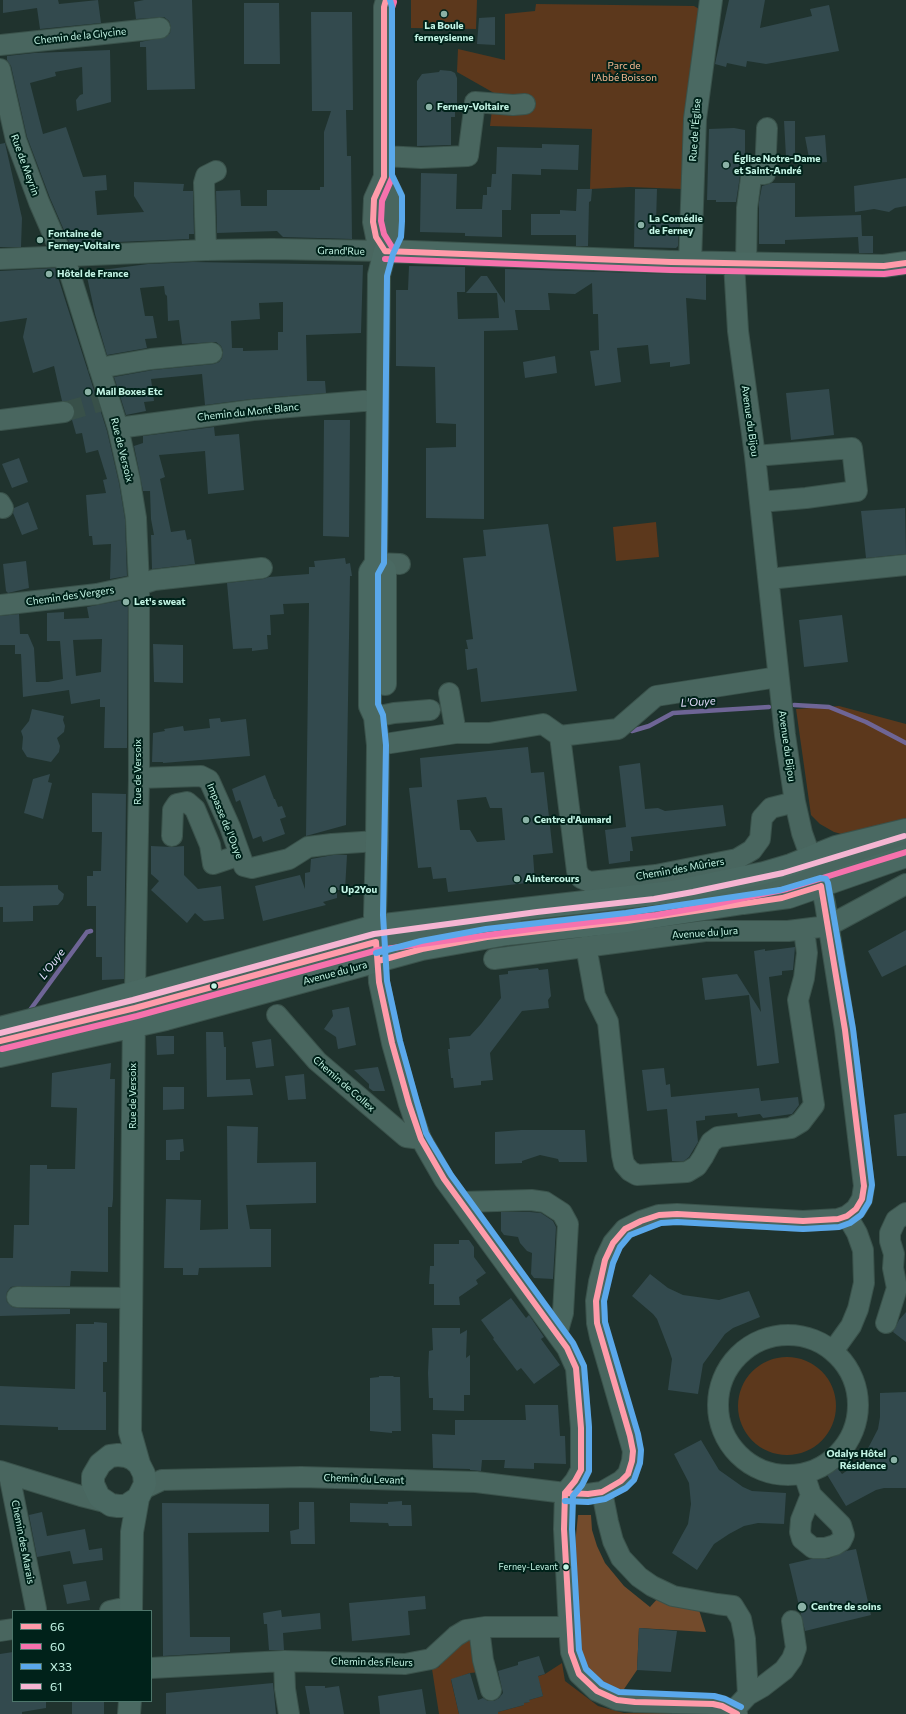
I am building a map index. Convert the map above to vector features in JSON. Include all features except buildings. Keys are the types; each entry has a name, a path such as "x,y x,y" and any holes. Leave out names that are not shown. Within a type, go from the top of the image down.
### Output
{"main road":[{"name":"Rue de l'Église","path":"690,262 695,119 712,0"},
{"name":"Grand'Rue","path":"385,251 455,255 690,262 884,266 906,263"},
{"path":"376,943 378,744 376,717 370,706 370,572 376,563 379,275 385,251"},
{"name":"Avenue du Jura","path":"0,1028 135,1009 166,1019 376,943 422,949 487,937 619,922 753,901 782,898 816,871 836,847 906,830"},
{"name":"Avenue du Jura","path":"0,1056 135,1009 376,943 672,892 764,873 791,865 816,871 906,856"},
{"name":"Rue de Versoix","path":"124,1610 132,1532 145,1480 130,1432 135,1009"},
{"path":"130,1432 123,1443 103,1463 93,1476 95,1491 124,1519 132,1532"},
{"path":"103,1463 126,1456 133,1459 145,1480 126,1506 108,1504"},
{"path":"129,1714 130,1702"}],"street":[{"path":"384,2 384,177 394,197 393,235 385,251"},
{"name":"Chemin de la Glycine","path":"0,45 160,28"},
{"name":"Rue de Meyrin","path":"0,69 16,140 39,202 63,256"},
{"path":"384,156 421,158 468,156 475,102 513,105 525,104"},
{"name":"Avenue du Bijou","path":"767,128 766,174 756,174 751,178 740,263 738,331 755,456 778,677 795,802 802,832 816,871 828,926 845,1030 864,1186 862,1199 856,1209 847,1216"},
{"path":"206,250 204,183 206,176 216,171"},
{"name":"Grand'Rue","path":"0,259 206,250 273,249 385,251"},
{"name":"Rue de Versoix","path":"63,256 70,271 99,368 104,401 118,428 130,481 136,518 139,585 139,778 135,1009"},
{"path":"99,368 150,359 212,353"},
{"name":"Chemin du Mont Blanc","path":"118,428 253,410 378,401"},
{"path":"0,420 64,412"},
{"path":"755,456 852,448 857,491 806,498 760,502"},
{"path":"376,563 400,564"},
{"path":"769,579 906,566"},
{"name":"Chemin des Vergers","path":"0,605 97,594 139,585 154,580 262,568"},
{"path":"378,744 455,725 489,733 543,724 560,736 618,729 656,696 778,677"},
{"path":"449,693 455,725"},
{"path":"376,717 394,713 430,710"},
{"name":"Chemin des Mûriers","path":"560,736 577,871 581,878 590,882 656,875 737,859 752,850 760,839 762,818 771,808 795,802"},
{"name":"Impasse de l'Ouye","path":"139,778 201,776 209,780 230,827 244,866 252,868 289,859 308,847 377,841"},
{"path":"172,836 173,810 177,804 187,802 195,809 210,845 213,864 240,855"},
{"path":"816,871 906,844"},
{"name":"Avenue du Jura","path":"494,959 706,931 788,931 828,926 906,884"},
{"path":"586,946 595,996 608,1022 624,1164 630,1171 637,1175 687,1172 696,1166 711,1142 718,1137 791,1128 801,1122 814,1105 798,1000 804,978 807,953 804,930"},
{"path":"376,943 379,982 392,1043 409,1104 421,1139 444,1179 567,1348 576,1368 579,1395 581,1470 575,1481 565,1493 564,1529 571,1652 580,1674 597,1691 617,1700 635,1702 712,1704 722,1706 735,1712 748,1694 762,1687 784,1670 792,1659 796,1648 792,1621"},
{"path":"0,1041 135,1009"},
{"name":"Chemin de Collex","path":"277,1016 317,1061 406,1137 421,1139"},
{"path":"462,1202 531,1200 545,1202 562,1212 568,1224 562,1313 557,1334"},
{"path":"886,1323 897,1288 893,1268 894,1254 890,1241 890,1233 896,1220 906,1213"},
{"path":"748,1694 745,1639 741,1619 733,1606 672,1596 652,1586 639,1577 621,1558 613,1541 602,1492 621,1481 628,1474 633,1451 597,1323 596,1301 605,1260 613,1243 625,1229 640,1221 659,1216 677,1214 818,1221 838,1220 847,1216 857,1233 863,1250 864,1283 858,1309 851,1326 833,1351"},
{"path":"863,1250 890,1241"},
{"path":"18,1296 132,1298"},
{"path":"775,1336 800,1336 812,1339 833,1351 841,1360 853,1379 857,1398 857,1418 853,1431 839,1454 829,1463 804,1474 788,1476 772,1474 757,1469 743,1460 732,1449 724,1435 719,1419 717,1404 725,1373 734,1360 746,1349 760,1341 775,1336"},
{"path":"58,1488 78,1483 103,1463"},
{"path":"5,1472 108,1504"},
{"name":"Chemin des Marais","path":"5,1472 36,1610"},
{"path":"804,1474 811,1495"},
{"name":"Chemin du Levant","path":"145,1480 301,1477 476,1482 565,1493 588,1494 602,1492"},
{"name":"Chemin des Fleurs","path":"152,1668 284,1661 405,1664 420,1663 431,1659 456,1636 466,1630 479,1628 569,1627"},
{"path":"479,1628 483,1660 491,1690"},
{"path":"0,1632 12,1629"},
{"path":"284,1661 285,1689 289,1714"}],"green space":[{"name":"La Boule ferneysienne","path":"411,0 477,0 476,29 411,28"},
{"name":"Parc de l'Abbé Boisson","path":"536,4 694,6 699,9 682,189 630,187 590,189 592,129 490,126 494,93 457,72 458,49 505,60 505,14 535,11"},
{"path":"656,522 659,557 616,561 613,527"},
{"path":"839,706 906,724 906,825 852,837 834,832 820,824 811,815 796,709"},
{"path":"777,1357 797,1357 806,1360 822,1371 833,1387 836,1396 836,1416 833,1425 822,1441 806,1452 797,1455 777,1455 760,1447 752,1441 746,1433 738,1416 738,1396 746,1379 752,1371 760,1365"},
{"path":"461,1638 478,1640 480,1672 470,1673 451,1680 459,1714 439,1714 432,1669 439,1667 449,1648"},
{"path":"562,1663 565,1681 598,1706 624,1713 667,1712 671,1714 498,1714 498,1712 524,1705 524,1703 529,1702 529,1700 543,1696 536,1677 545,1674"}],"shaded area":[{"path":"578,1515 591,1515 592,1530 597,1546 605,1563 624,1586 650,1607 658,1598 699,1610 706,1632 639,1628 637,1670 622,1692 588,1673 576,1640 577,1595 575,1545"}],"waterway":[{"name":"L'Ouye","path":"794,705 829,707 866,722 906,743"},
{"name":"L'Ouye","path":"632,731 649,726 673,713 769,707"},
{"name":"L'Ouye","path":"30,1010 87,932 91,931"}],"tunnel":[{"path":"64,412 99,402"}],"transit line":[{"name":"66","path":"385,251 376,237 373,222 374,199 384,177 384,7 386,0"},
{"name":"X33","path":"390,0 392,7 392,175 402,196 402,221 401,237 393,254 387,276 384,563 378,574 378,704 383,715 386,745 383,915 387,981 400,1041 426,1133 451,1175 573,1343 584,1366 589,1427 589,1471 582,1485 573,1496 572,1529 579,1650 586,1669 602,1684 619,1692 714,1696 725,1699 741,1707"},
{"name":"60","path":"392,247 384,234 381,221 382,201 392,178 392,8 394,2"},
{"name":"66","path":"385,251 671,262 884,266 906,263"},
{"name":"60","path":"385,259 671,270 884,274 906,271"},
{"name":"61","path":"0,1033 133,1000 374,934 537,912 654,899 693,892 783,873 904,836"},
{"name":"60","path":"2,1049 137,1016 378,950 539,928 656,915 696,908 787,889 906,852"},
{"name":"X33","path":"376,953 421,941 486,929 626,913 780,890 820,878 826,879 828,883 853,1029 872,1185 869,1202 861,1215 850,1223 839,1227 803,1229 677,1222 661,1223 630,1235 620,1247 613,1263 604,1301 605,1322 638,1434 641,1450 640,1463 634,1480 626,1488 605,1499 588,1502 565,1501"},
{"name":"66","path":"378,961 422,949 487,937 627,921 782,898 821,886"},
{"name":"66","path":"565,1493 588,1494 602,1492 621,1481 628,1474 632,1461 633,1451 630,1436 597,1323 596,1301 605,1260 613,1243 625,1229 641,1221 659,1215 677,1214 803,1221 838,1219 847,1216 856,1209 862,1199 864,1186 845,1030 821,886"},
{"name":"66","path":"376,942 379,982 392,1043 409,1104 421,1139 444,1179 567,1348 576,1368 581,1428 581,1470 575,1481 565,1493 564,1529 571,1652 579,1674 597,1691 617,1700 635,1702 713,1704 722,1706 737,1714"},
{"name":"66","path":"0,1041 135,1008 376,942"}],"place":[{"name":"La Boule ferneysienne","path":"444,14"},
{"name":"Ferney-Voltaire","path":"429,107"},
{"name":"Église Notre-Dame et Saint-André","path":"726,165"},
{"name":"La Comédie de Ferney","path":"641,225"},
{"name":"Fontaine de Ferney-Voltaire","path":"40,240"},
{"name":"Hôtel de France","path":"49,274"},
{"name":"Mail Boxes Etc","path":"88,392"},
{"name":"Let's sweat","path":"126,602"},
{"name":"Centre d'Aumard","path":"526,820"},
{"name":"Aintercours","path":"517,879"},
{"name":"Up2You","path":"333,890"},
{"name":"Odalys Hôtel Résidence","path":"894,1460"},
{"name":"Ferney-Levant","path":"566,1567"},
{"name":"Centre de soins","path":"802,1607"}]}
